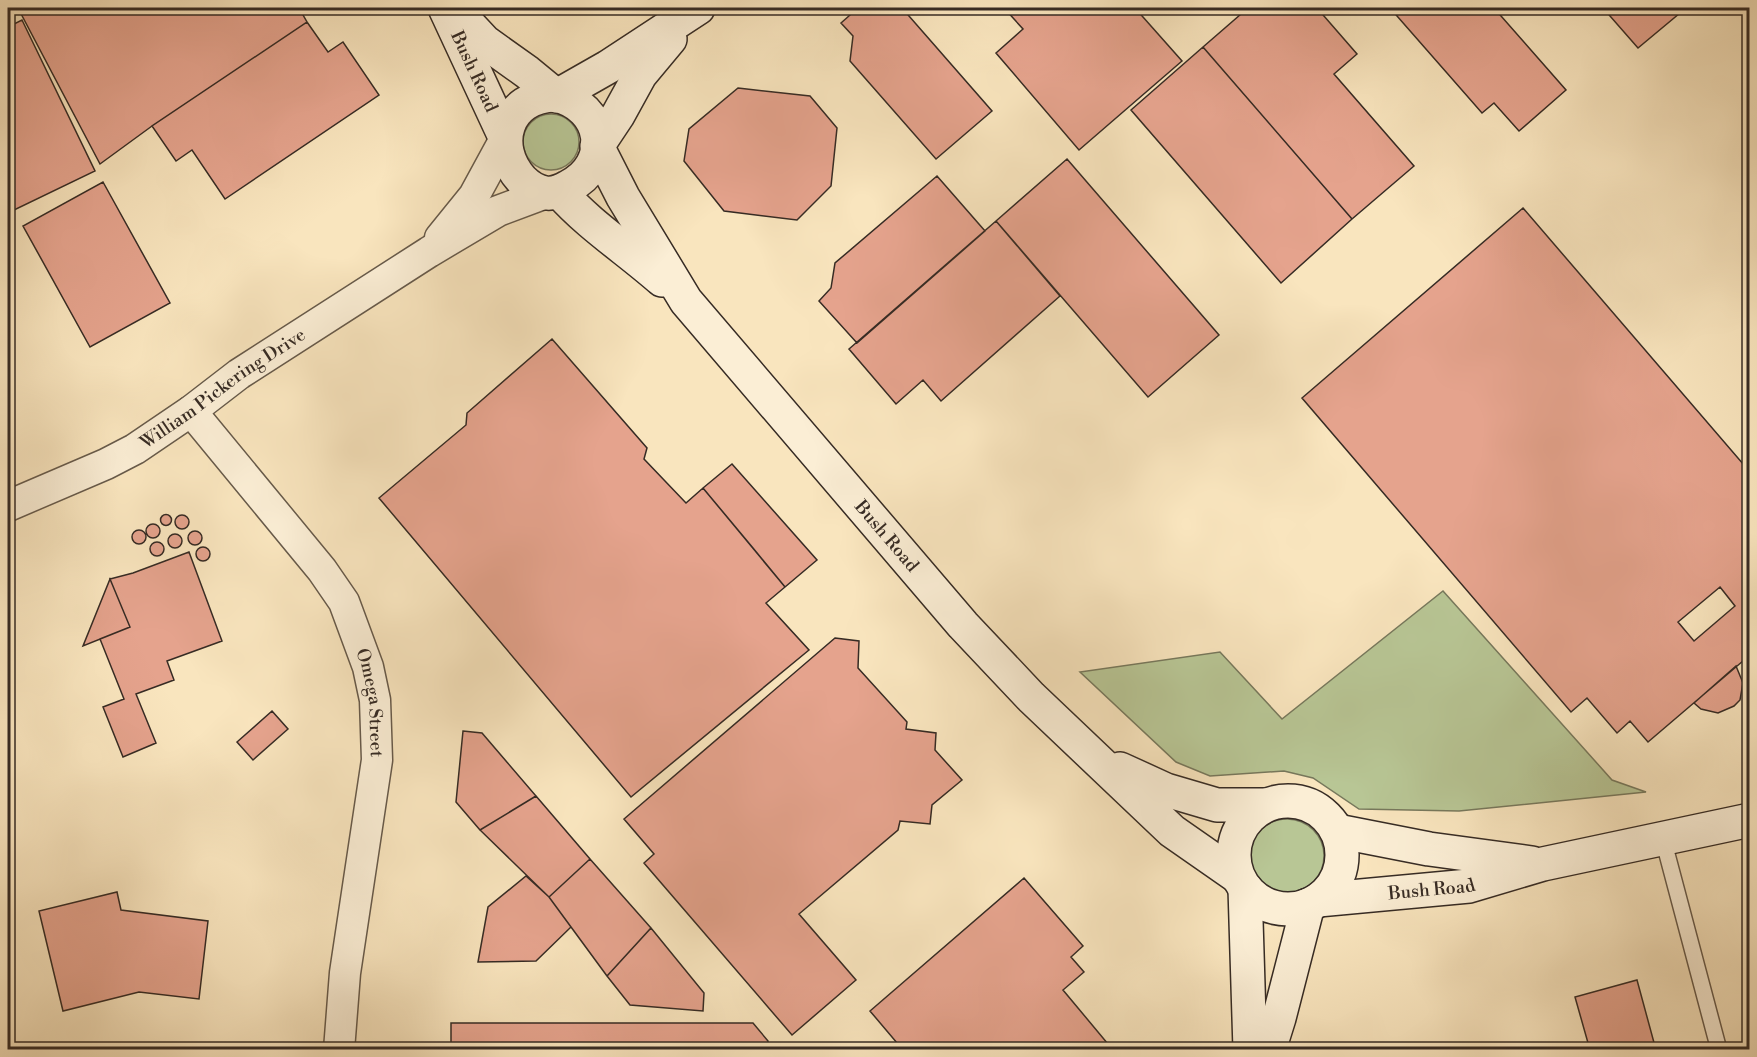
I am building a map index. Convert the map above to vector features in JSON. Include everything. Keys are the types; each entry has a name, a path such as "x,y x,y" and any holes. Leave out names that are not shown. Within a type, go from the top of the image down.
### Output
{"main road":[{"name":"Bush Road","path":"445,8 505,138"},
{"name":"Bush Road","path":"453,8 485,42 556,95"},
{"path":"556,95 608,67 697,9"},
{"path":"597,145 618,115 640,75 697,9"},
{"path":"556,95 574,101 587,112 595,127 597,145 595,160 585,177 553,192 535,189 519,176 507,155 505,138 512,117 521,106 540,96 556,95"},
{"name":"Bush Road","path":"597,145 623,197 686,301"},
{"name":"Bush Road","path":"553,192 632,253 686,301 963,625 1031,697 1172,831 1241,882"},
{"name":"Bush Road","path":"1097,759 1166,790 1217,805 1265,805"},
{"path":"1241,882 1257,900 1273,907 1290,909 1313,903 1332,886 1340,869 1342,850 1337,831 1326,816 1311,805 1283,800 1265,805 1248,818 1237,836 1234,857 1241,882 1250,1050"},
{"name":"Bush Road","path":"1313,903 1469,886 1543,864 1749,820"},
{"name":"Bush Road","path":"1337,831 1429,849 1543,864"},
{"path":"1269,1050 1313,903"}],"street":[{"name":"William Pickering Drive","path":"429,252 474,196 505,138"},
{"name":"William Pickering Drive","path":"8,506 106,464 135,448 191,411 239,374 429,252 498,211 553,192"},
{"name":"Omega Street","path":"191,411 322,570 344,602 368,667 375,700 377,760 348,954 339,1050"}],"lane":[{"path":"1662,839 1719,1050"}],"green space":[{"path":"551,114 562,116 571,122 577,131 579,142 577,153 571,162 562,168 551,170 540,168 531,162 525,153 523,142 525,131 531,122 540,116"},
{"path":"1443,591 1612,780 1646,792 1459,811 1359,809 1313,778 1284,771 1210,776 1176,762 1080,672 1220,652 1282,719"},
{"path":"1287,819 1301,822 1313,830 1321,842 1324,856 1321,870 1313,882 1301,890 1287,893 1273,890 1261,882 1253,870 1250,856 1253,842 1261,830 1273,822"}],"building":[{"path":"18,8 299,8 307,22 152,126 100,164"},
{"path":"858,8 902,8 992,111 936,159 850,61 853,36 841,23"},
{"path":"1004,8 1135,8 1182,61 1079,150 996,53 1023,29"},
{"path":"1248,8 1317,8 1357,54 1334,74 1414,166 1352,219 1203,47"},
{"path":"1390,8 1494,8 1566,90 1519,131 1494,103 1482,113"},
{"path":"1603,8 1686,8 1638,48"},
{"path":"22,20 95,171 12,211 8,203 8,27"},
{"path":"307,22 328,52 343,42 379,95 225,199 192,150 176,161 152,126"},
{"path":"1203,47 1352,219 1281,283 1131,110"},
{"path":"738,88 810,96 837,128 831,186 797,220 724,211 684,161 689,129"},
{"path":"1067,159 1219,335 1148,397 996,221"},
{"path":"937,176 985,231 857,343 819,301 831,288 835,263"},
{"path":"103,182 170,303 90,347 23,226"},
{"path":"1523,208 1750,472 1750,655 1648,742 1630,721 1617,733 1587,698 1571,712 1302,398","holes":["1720,587 1735,606 1694,641 1678,622"]},
{"path":"996,221 1060,296 941,401 923,380 896,404 849,349"},
{"path":"552,339 647,448 644,459 686,503 703,488 753,548 785,587 766,603 809,650 631,797 379,498 466,425 467,413"},
{"path":"732,464 817,560 785,587 703,488"},
{"path":"166,514 172,520 166,526 160,520"},
{"path":"179,515 185,515 189,522 185,529 179,529 175,525 175,519"},
{"path":"150,524 156,524 160,531 156,538 150,538 146,534 146,528"},
{"path":"136,530 142,530 146,537 142,544 136,544 132,540 132,534"},
{"path":"192,531 198,531 202,538 198,545 192,545 188,541 188,535"},
{"path":"172,534 178,534 182,541 178,548 172,548 168,544 168,538"},
{"path":"154,542 160,542 164,549 160,556 154,556 150,552 150,546"},
{"path":"200,547 206,547 210,554 206,561 200,561 196,557 196,551"},
{"path":"189,552 222,641 167,661 174,680 136,694 156,743 123,757 103,707 124,699 100,639 130,627 110,579"},
{"path":"110,579 130,627 83,646"},
{"path":"835,638 859,641 858,668 907,722 906,729 936,733 935,750 962,780 932,805 930,824 900,821 898,830 799,914 856,980 792,1035 644,863 654,854 624,819"},
{"path":"1736,666 1743,683 1740,700 1734,706 1718,713 1701,709 1694,703"},
{"path":"272,711 288,729 253,760 237,742"},
{"path":"463,731 482,733 536,796 480,830 456,802"},
{"path":"536,796 590,859 549,897 480,830"},
{"path":"590,859 651,928 607,976 549,897"},
{"path":"526,876 549,897 571,927 536,961 478,962 488,907"},
{"path":"1024,878 1083,946 1071,957 1084,972 1063,990 1113,1050 903,1050 870,1011"},
{"path":"117,892 121,910 208,921 199,999 139,992 63,1011 39,911"},
{"path":"651,928 704,993 703,1011 630,1005 607,976"},
{"path":"1637,980 1656,1050 1590,1050 1575,997"},
{"path":"451,1023 753,1023 768,1041 768,1050 451,1050"}]}
